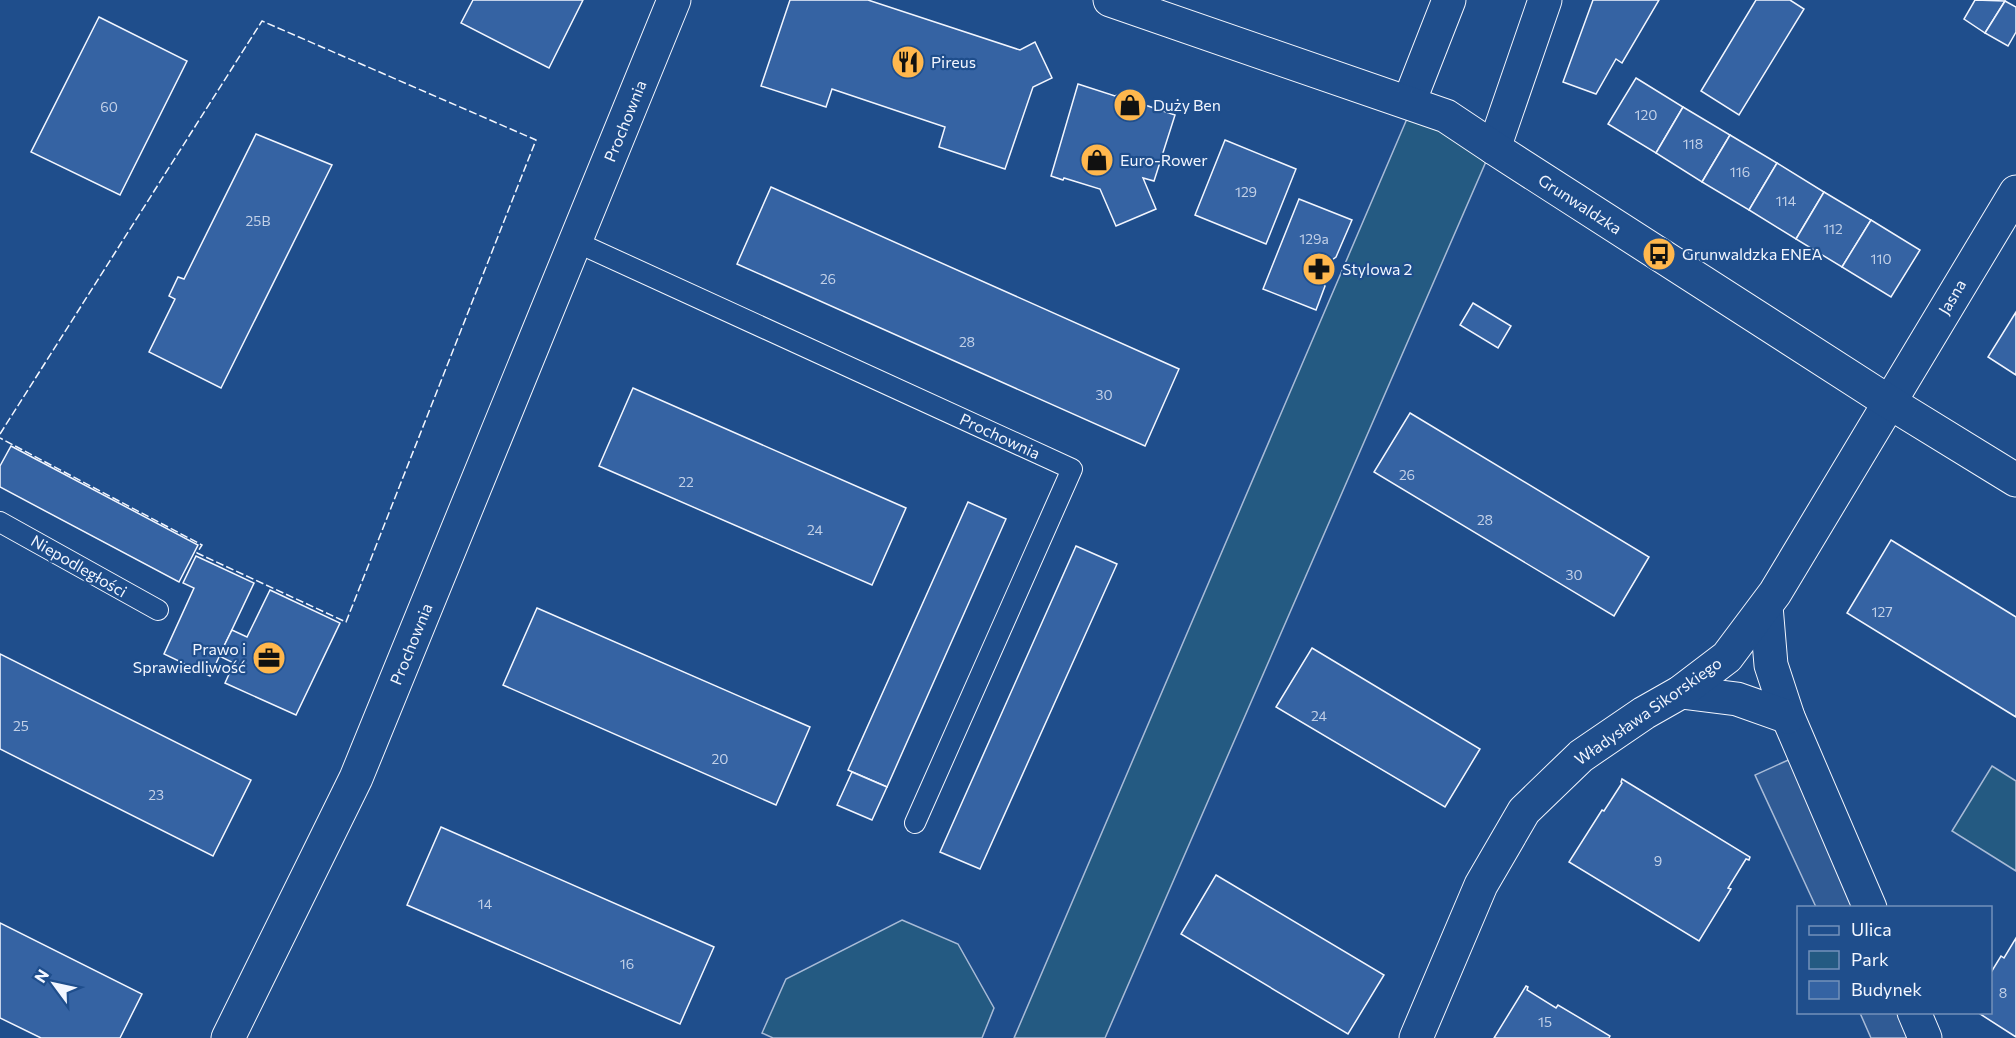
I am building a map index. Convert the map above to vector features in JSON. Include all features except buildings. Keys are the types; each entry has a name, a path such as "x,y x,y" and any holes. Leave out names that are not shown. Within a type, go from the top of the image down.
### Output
{"street":[{"name":"Prochownia","path":"228,1038 357,778 674,0"},
{"name":"Grunwaldzka","path":"1110,0 1446,116 1889,402 2016,480"},
{"path":"1409,102 1449,0"},
{"path":"1494,148 1545,0"},
{"name":"Jasna","path":"1766,606 2016,192"},
{"path":"1766,606 1771,665 1788,717 1869,906"},
{"name":"Władysława Sikorskiego","path":"1416,1038 1481,885 1524,811 1581,756 1644,713 1681,692 1727,657 1766,606"},
{"path":"1681,692 1737,699 1788,717"},
{"path":"1915,1014 1925,1038"}],"lane":[{"name":"Prochownia","path":"576,242 1072,469 915,823"},
{"name":"Niepodległości","path":"0,522 158,610"}],"green space":[{"path":"1412,107 1491,150 1105,1038 1014,1038"},
{"path":"1992,766 2016,781 2016,871 1952,831"},
{"path":"902,920 958,944 994,1008 982,1038 773,1038 762,1033 786,979"}],"shaded area":[{"path":"1804,753 1867,900 1853,906 1816,906 1755,775"},
{"path":"1860,1014 1915,1014 1925,1038 1871,1038"}],"fence":[{"path":"0,434 262,21 536,140 346,622 197,553 202,545 0,438"}],"place":[{"name":"Pireus","path":"908,62"},
{"name":"Duży Ben","path":"1130,105"},
{"name":"Euro-Rower","path":"1097,160"},
{"name":"Grunwaldzka ENEA","path":"1659,254"},
{"name":"Stylowa 2","path":"1319,269"},
{"name":"Prawo i Sprawiedliwość","path":"269,658"}]}
